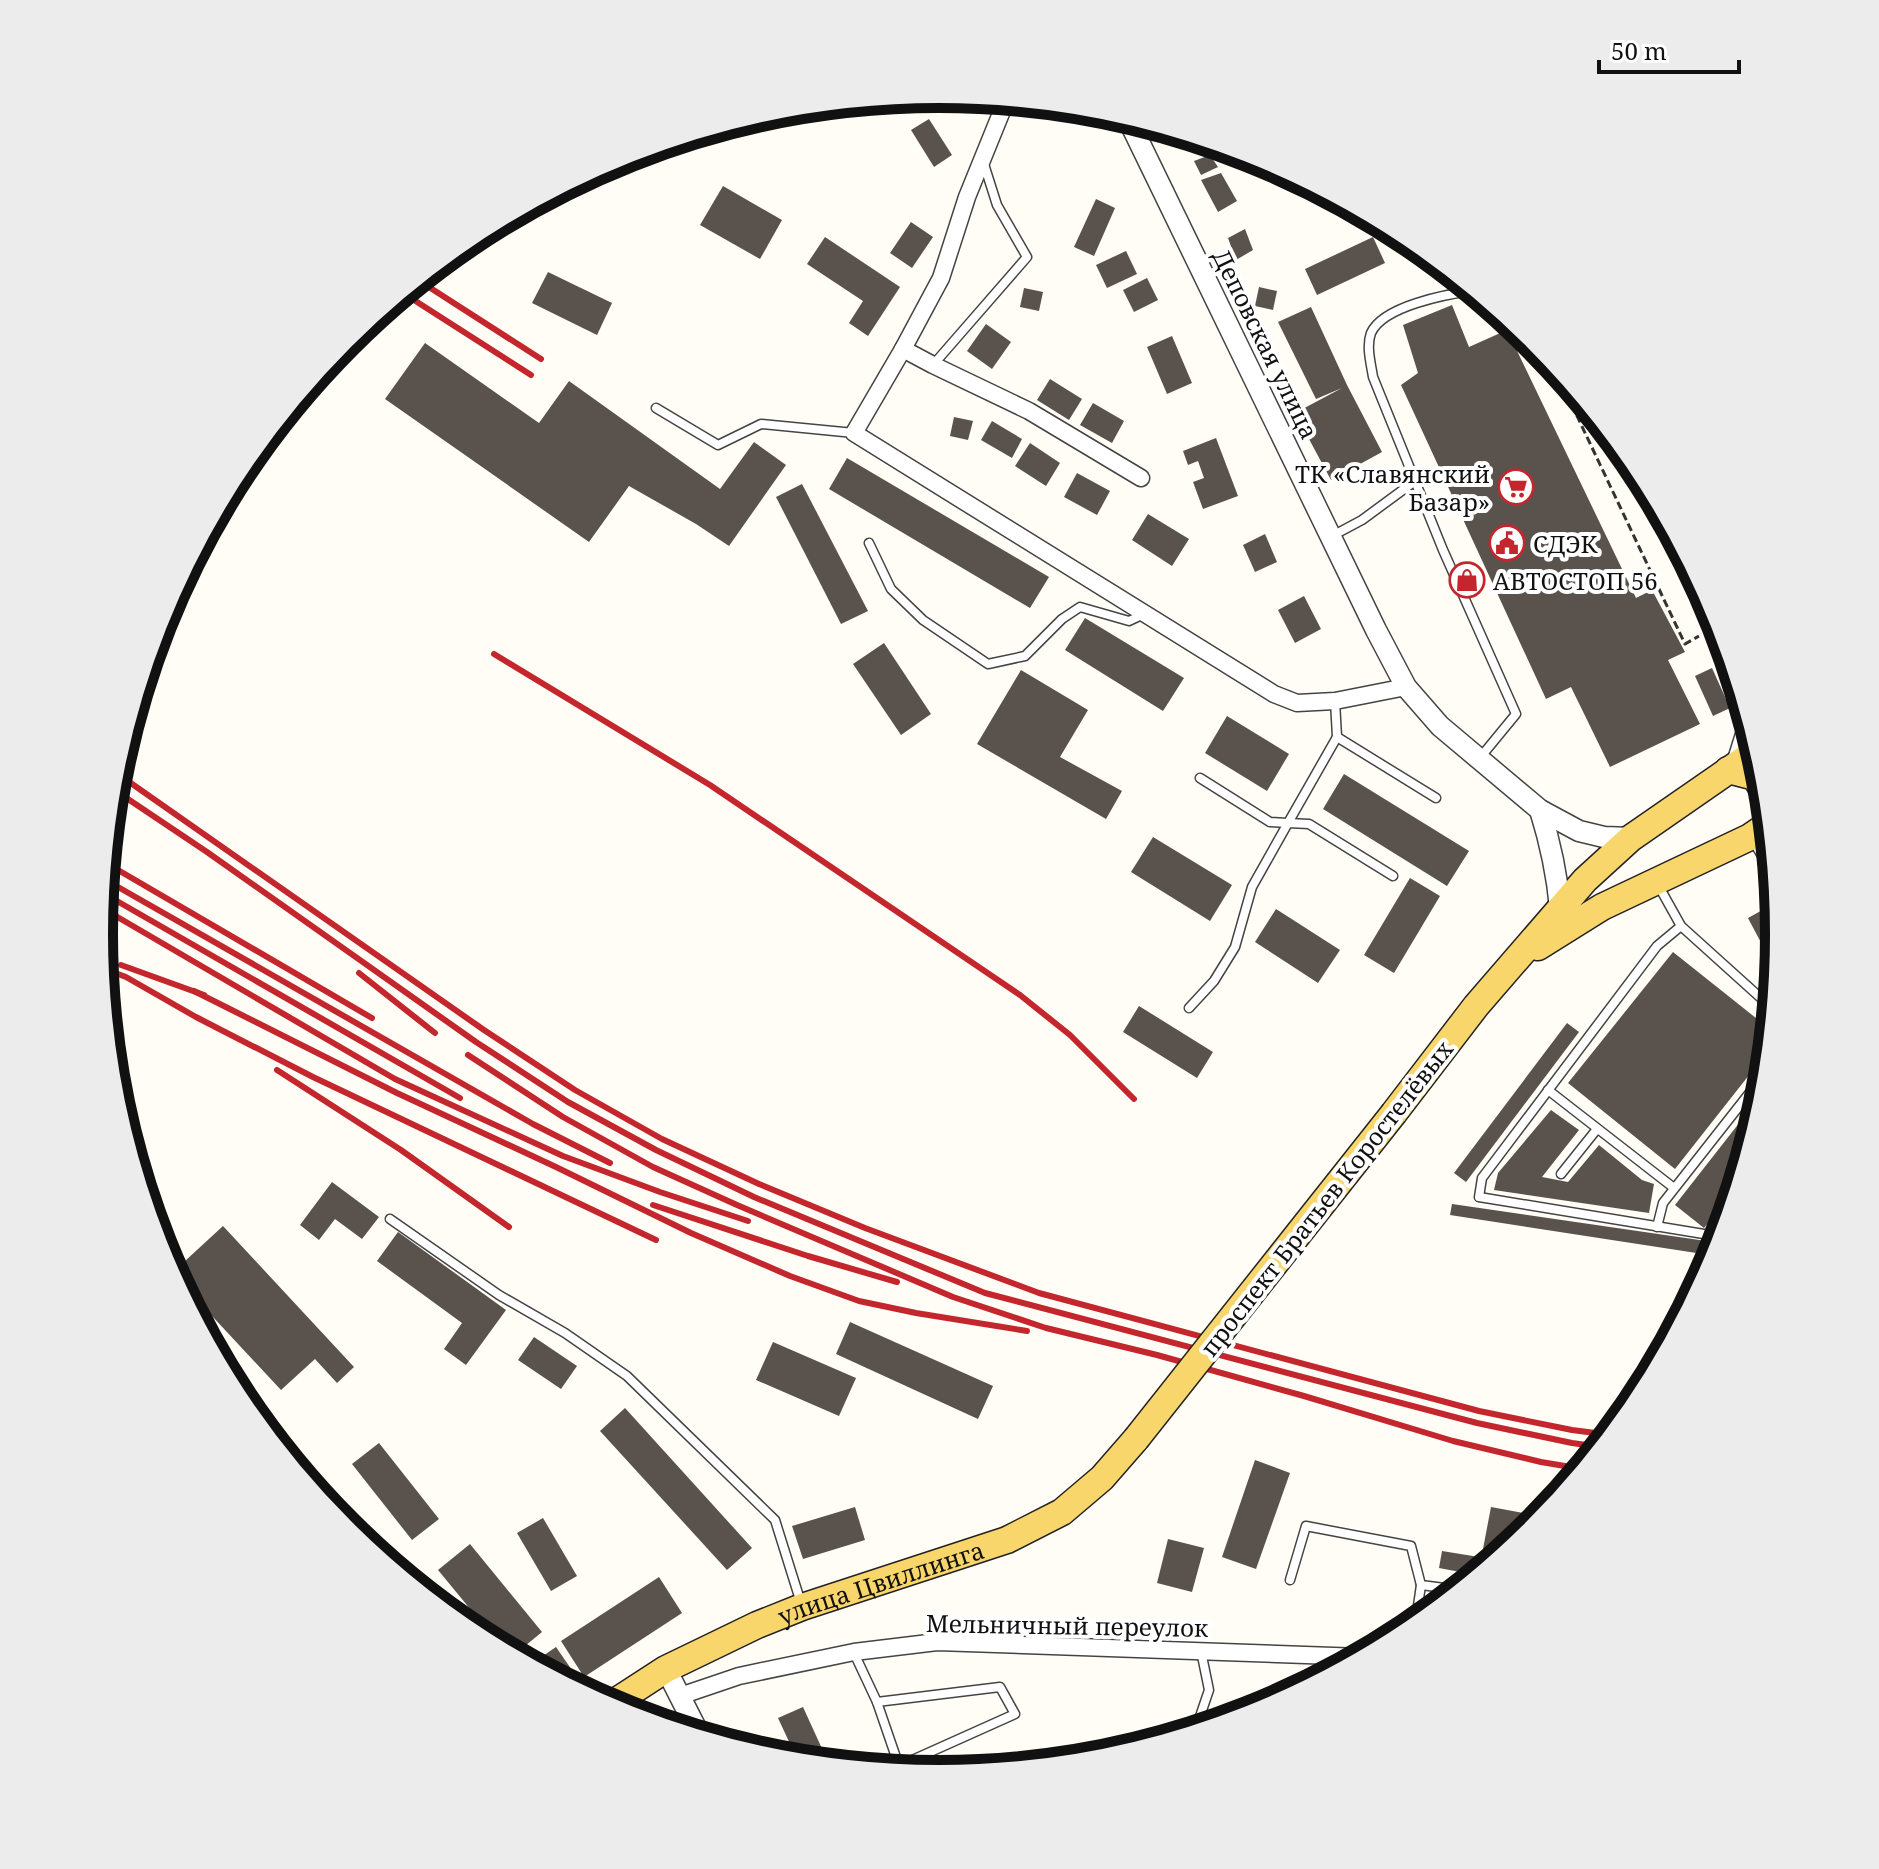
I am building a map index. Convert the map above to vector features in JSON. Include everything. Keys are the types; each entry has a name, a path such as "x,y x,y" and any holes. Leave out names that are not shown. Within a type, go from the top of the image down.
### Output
{"main road":[{"name":"проспект Братьев Коростелёвых","path":"1136,1439 1476,1006 1585,880 1631,838 1746,758"},
{"path":"1728,770 1750,776"},
{"name":"проспект Братьев Коростелёвых","path":"1518,959 1602,907 1759,830"},
{"name":"улица Цвиллинга","path":"622,1698 666,1669 757,1625 802,1607 1007,1540 1062,1512 1102,1478 1136,1439"}],"street":[{"path":"1002,111 967,197 941,278 854,433 1274,694 1297,703 1335,701 1406,687"},
{"name":"Деповская улица","path":"1134,132 1406,687 1440,726 1540,810 1579,831 1604,837 1631,838"},
{"path":"903,349 1029,411 1141,478"},
{"path":"1540,810 1557,875 1560,908"},
{"name":"Мельничный переулок","path":"680,1696 739,1676 854,1652 937,1642 1341,1656"},
{"path":"666,1669 694,1723"}],"lane":[{"path":"933,365 1027,257 997,205 983,160"},
{"path":"1460,293 1421,301 1384,318 1372,332 1369,348 1373,377 1443,550 1516,714 1479,759"},
{"path":"656,408 718,445 761,424 854,433"},
{"path":"1331,537 1362,520 1415,481"},
{"path":"869,543 891,589 923,620 988,664 1025,656 1062,619 1080,607 1129,621 1145,614"},
{"path":"1189,1008 1214,981 1235,947 1252,887 1337,737 1335,701"},
{"path":"1728,770 1740,732"},
{"path":"1337,737 1436,798"},
{"path":"1200,778 1270,822 1309,824 1393,876"},
{"path":"1657,882 1681,926 1763,1000"},
{"path":"1681,926 1657,946 1482,1178 1479,1197 1709,1236"},
{"path":"1548,1090 1674,1188"},
{"path":"1657,1227 1663,1203 1751,1091"},
{"path":"1561,1174 1597,1129"},
{"path":"390,1219 499,1295 565,1333 627,1376 775,1520 802,1607"},
{"path":"1290,1580 1306,1526 1411,1546 1421,1585 1418,1609"},
{"path":"1421,1585 1445,1588"},
{"path":"1199,1719 1209,1690 1201,1651"},
{"path":"854,1652 877,1702 895,1759"},
{"path":"877,1702 1000,1687 1015,1714 915,1760"}],"path":[{"path":"1566,396 1685,644 1696,638"}],"building":[{"path":"929,119 952,155 934,167 911,130"},
{"path":"1210,155 1218,167 1201,175 1194,161"},
{"path":"1221,173 1237,201 1218,212 1201,180"},
{"path":"723,186 782,220 760,259 700,225"},
{"path":"1096,199 1115,208 1094,256 1074,247"},
{"path":"911,222 933,237 912,268 890,253"},
{"path":"1245,229 1253,250 1236,260 1228,238"},
{"path":"825,237 900,287 868,336 849,323 863,301 807,264"},
{"path":"1373,237 1385,263 1317,295 1305,269"},
{"path":"1126,251 1137,274 1107,288 1096,265"},
{"path":"548,272 612,303 597,335 532,303"},
{"path":"1147,278 1158,300 1134,312 1123,290"},
{"path":"1259,287 1277,291 1273,310 1255,306"},
{"path":"1024,288 1043,292 1039,311 1020,307"},
{"name":"ТК «Славянский Базар»","path":"1452,305 1469,347 1504,331 1511,338 1636,598 1652,590 1685,652 1668,660 1700,724 1610,767 1571,687 1546,699 1401,385 1418,373 1403,325"},
{"path":"1311,307 1382,452 1331,480 1295,413 1342,388 1316,399 1278,322"},
{"path":"986,324 1011,342 992,369 967,351"},
{"path":"1172,336 1192,383 1167,394 1147,347"},
{"path":"425,343 539,423 569,381 720,489 754,442 786,465 729,546 629,486 589,542 385,399"},
{"path":"1050,379 1082,399 1069,420 1037,400"},
{"path":"1093,403 1124,421 1112,443 1080,425"},
{"path":"954,417 973,421 968,440 950,436"},
{"path":"992,421 1022,439 1012,458 981,440"},
{"path":"1216,438 1238,496 1203,509 1193,482 1204,478 1198,461 1188,465 1183,451"},
{"path":"1030,443 1060,463 1046,486 1015,466"},
{"path":"847,458 1049,577 1030,608 829,489"},
{"path":"1077,473 1110,491 1097,515 1064,497"},
{"path":"802,484 868,611 841,624 776,497"},
{"path":"1148,514 1189,539 1172,566 1132,540"},
{"path":"1265,534 1277,562 1255,572 1243,545"},
{"path":"1304,596 1321,629 1295,643 1278,610"},
{"path":"1085,618 1184,678 1163,711 1065,650"},
{"path":"884,643 931,714 901,735 853,664"},
{"path":"1712,668 1730,708 1713,716 1695,676"},
{"path":"1021,670 1088,710 1060,757 1122,791 1106,819 977,744"},
{"path":"1227,716 1289,754 1267,791 1205,753"},
{"path":"1344,774 1469,851 1447,886 1323,809"},
{"path":"1153,837 1232,885 1210,921 1131,872"},
{"path":"1410,878 1440,896 1394,973 1364,955"},
{"path":"1276,909 1340,950 1318,983 1255,942"},
{"path":"1765,909 1765,951 1748,918"},
{"path":"1673,952 1761,1022 1755,1068 1675,1169 1568,1083"},
{"path":"1139,1006 1213,1052 1197,1078 1123,1032"},
{"path":"1567,1023 1579,1032 1466,1182 1454,1173"},
{"path":"1551,1110 1579,1130 1542,1177 1568,1182 1599,1145 1642,1180 1654,1184 1649,1213 1494,1190 1498,1173"},
{"path":"1746,1115 1718,1210 1704,1228 1675,1205"},
{"path":"332,1182 379,1217 362,1239 335,1219 319,1240 300,1225"},
{"path":"1452,1204 1707,1241 1702,1254 1450,1215"},
{"path":"223,1226 354,1367 337,1383 315,1359 281,1390 199,1302 182,1264"},
{"path":"398,1232 506,1310 466,1365 444,1349 462,1323 377,1261"},
{"path":"850,1322 993,1386 978,1419 836,1354"},
{"path":"534,1337 577,1366 561,1389 518,1360"},
{"path":"773,1342 856,1378 839,1416 756,1380"},
{"path":"625,1408 752,1548 727,1570 600,1431"},
{"path":"379,1443 439,1519 412,1540 352,1464"},
{"path":"1255,1460 1290,1473 1256,1569 1222,1557"},
{"path":"855,1507 865,1540 803,1559 792,1526"},
{"path":"1491,1507 1529,1514 1524,1519 1481,1558"},
{"path":"543,1518 577,1576 551,1591 517,1533"},
{"path":"1168,1539 1204,1548 1192,1592 1157,1583"},
{"path":"470,1544 542,1632 523,1648 482,1623 438,1570"},
{"path":"1442,1551 1479,1557 1464,1573 1439,1568"},
{"path":"659,1577 682,1613 584,1677 561,1641"},
{"path":"556,1647 576,1676 574,1676 540,1658"},
{"path":"803,1707 824,1753 792,1747 778,1718"}],"railway":[{"path":"427,286 541,359"},
{"path":"412,299 531,375"},
{"path":"494,654 710,785 1020,995 1070,1035 1134,1099"},
{"path":"128,781 575,1090 662,1139 759,1184 865,1228 1039,1293 1479,1411 1598,1433"},
{"path":"125,797 476,1042 568,1102 656,1150 754,1197 985,1293 1477,1423 1589,1445"},
{"path":"116,869 372,1018"},
{"path":"115,885 533,1124 610,1163"},
{"path":"114,899 460,1098"},
{"path":"114,915 395,1079 563,1156 748,1221"},
{"path":"121,965 204,995"},
{"path":"114,973 313,1077 656,1240"},
{"path":"359,973 435,1033"},
{"path":"194,991 397,1093 691,1233 790,1276 859,1301 1027,1331"},
{"path":"468,1055 563,1117 653,1167 953,1297 1046,1328 1157,1355 1453,1441 1571,1467"},
{"path":"277,1070 401,1150 509,1227"},
{"path":"653,1205 897,1282"}],"place":[{"name":"ТК «Славянский Базар»","path":"1516,487"},
{"name":"СДЭК","path":"1507,543"},
{"name":"АВТОСТОП 56","path":"1467,580"}]}
